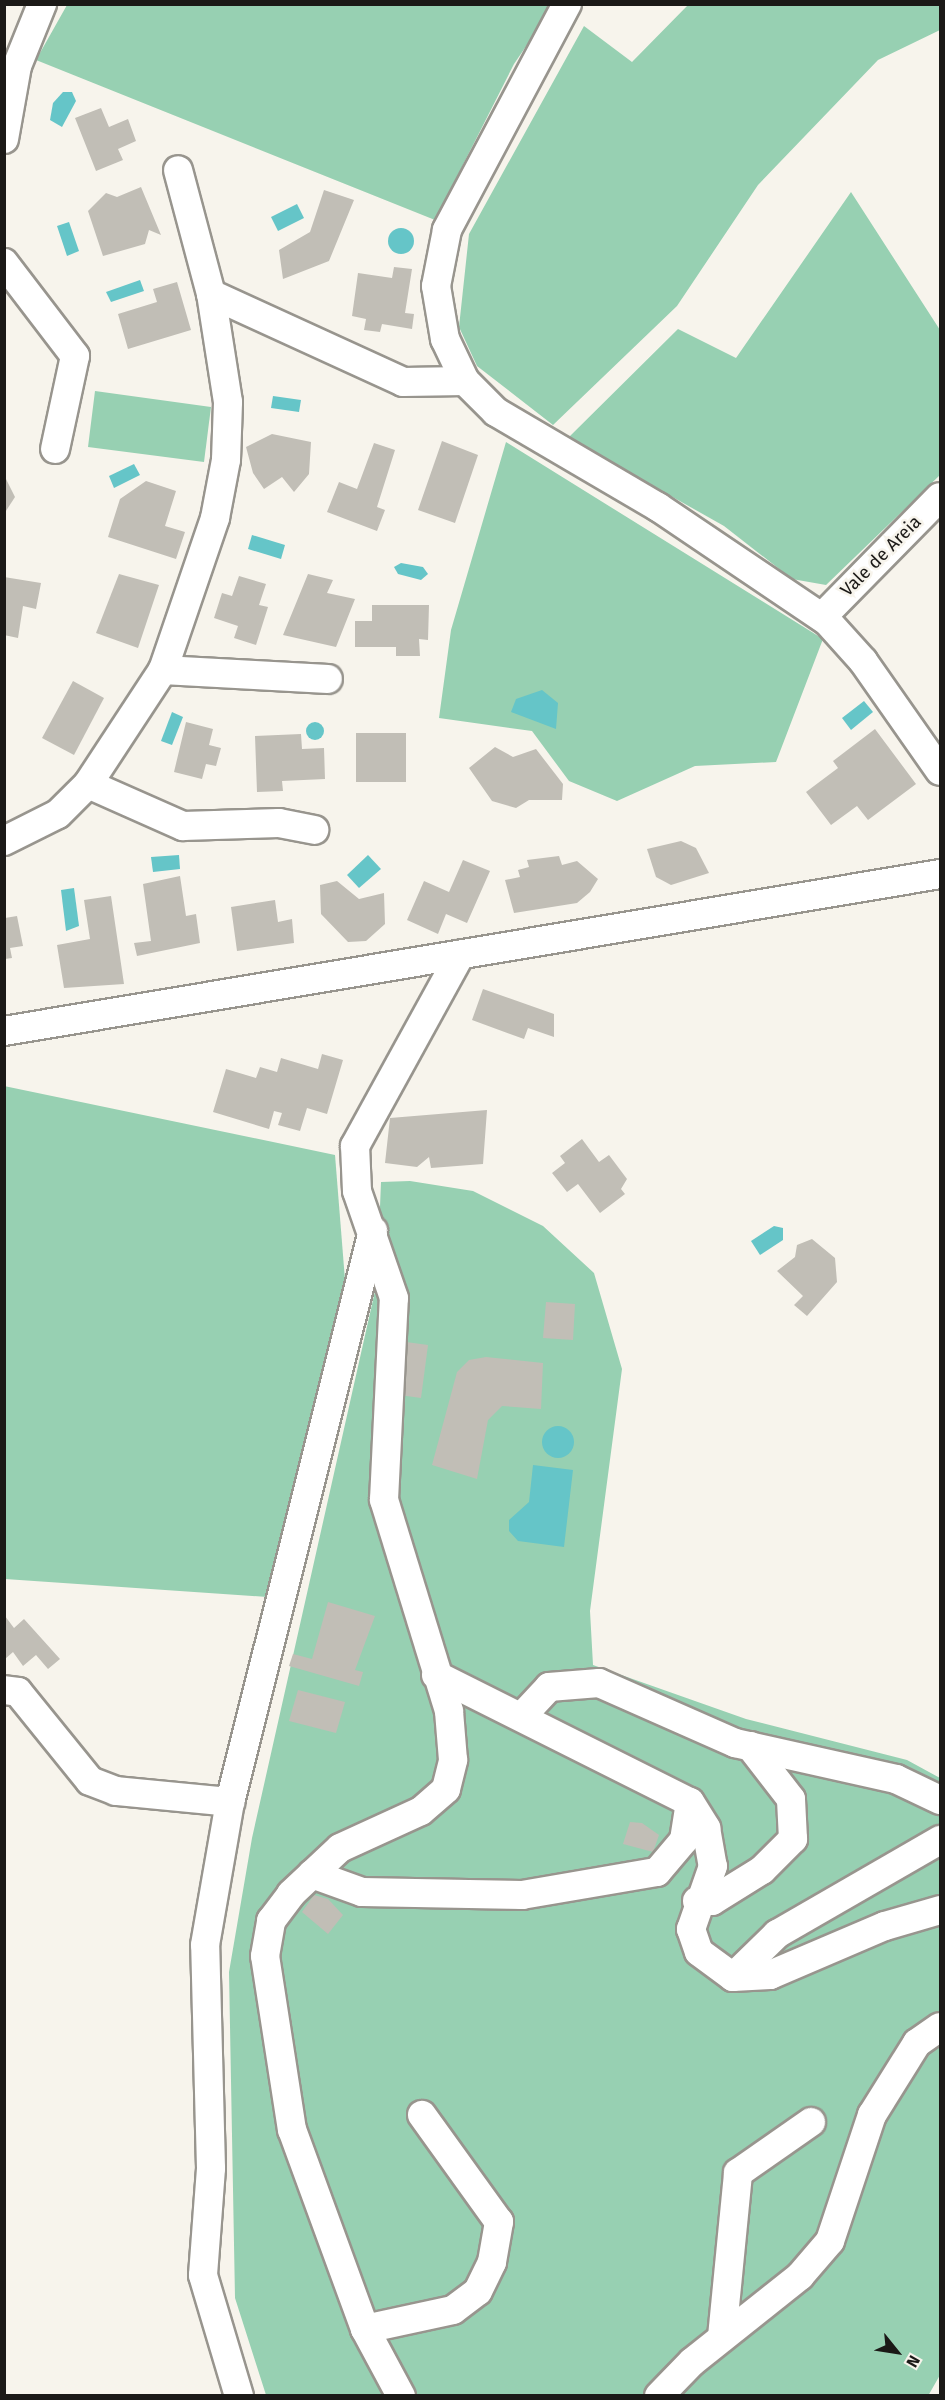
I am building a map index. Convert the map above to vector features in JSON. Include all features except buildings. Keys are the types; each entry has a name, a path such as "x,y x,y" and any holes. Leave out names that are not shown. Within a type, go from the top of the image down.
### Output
{"street":[{"path":"4,139 17,66 42,4"},
{"path":"567,4 447,230 436,286 445,339 465,381 496,412 658,507 822,618 863,661 940,771"},
{"path":"4,841 58,814 88,784 163,669 190,601 226,460 228,402 211,294 178,170"},
{"path":"4,263 75,356 55,449"},
{"path":"211,294 403,382 465,381"},
{"name":"Vale de Areia","path":"822,618 940,497"},
{"path":"163,669 328,679"},
{"path":"88,784 183,826 279,823 314,830"},
{"path":"4,1031 940,874"},
{"path":"401,2396 365,2329 292,2130 265,1956 271,1921 312,1874 340,1848 421,1811 446,1789 453,1760 449,1711 436,1675 384,1500 395,1325 392,1279 357,1191 355,1146 460,955"},
{"path":"239,2396 203,2275 211,2169 205,1945 230,1802 373,1232"},
{"path":"436,1675 524,1714 690,1802 706,1828 713,1866 697,1901 691,1929 699,1952 733,1977 770,1975 885,1926 940,1897"},
{"path":"524,1714 549,1687 599,1683 750,1746 896,1779 940,1800"},
{"path":"4,1690 18,1692 90,1781 116,1791 230,1802"},
{"path":"697,1901 712,1901 762,1870 794,1839 791,1800 750,1746"},
{"path":"312,1874 362,1892 522,1895 657,1872 684,1839 690,1802"},
{"path":"733,1977 777,1934 940,1840"},
{"path":"885,1926 940,1910"},
{"path":"659,2396 722,2337 800,2276 830,2241 872,2115 917,2043 940,2027"},
{"path":"365,2329 453,2310 478,2291 492,2262 499,2222 422,2115"},
{"path":"722,2337 738,2173 811,2122"}],"green space":[{"path":"67,5 554,5 514,64 435,220 36,60"},
{"path":"688,5 940,5 940,30 878,60 758,185 677,306 553,425 477,366 459,327 469,234 584,26 632,62"},
{"path":"851,192 940,330 940,475 826,585 792,579 724,526 568,438 678,329 736,358"},
{"path":"95,391 211,407 204,462 88,447"},
{"path":"506,442 823,639 776,762 695,766 617,801 569,781 532,731 439,718 451,630"},
{"path":"4,1086 335,1155 345,1280 267,1597 5,1579"},
{"path":"410,1181 473,1191 543,1226 594,1273 622,1369 590,1611 593,1665 746,1719 907,1760 940,1778 940,2375 928,2396 266,2395 235,2298 229,1972 252,1838 377,1282 381,1182"}],"water":[{"path":"63,92 72,92 76,101 62,127 50,120 53,103"},
{"path":"297,204 304,218 278,231 271,217"},
{"path":"69,222 79,251 67,256 57,226"},
{"path":"401,228 410,232 414,241 410,250 401,254 392,250 388,241 392,232"},
{"path":"140,280 144,291 111,302 106,292"},
{"path":"273,396 301,400 299,412 271,408"},
{"path":"134,464 140,475 114,488 109,476"},
{"path":"252,535 285,545 281,559 248,549"},
{"path":"401,563 423,567 428,574 421,580 398,574 394,567"},
{"path":"542,690 558,703 556,729 511,712 516,699"},
{"path":"864,701 873,712 851,730 842,718"},
{"path":"172,712 183,717 172,745 161,741"},
{"path":"315,722 321,725 324,731 321,737 315,740 309,737 306,731 309,725"},
{"path":"179,855 180,869 153,872 151,857"},
{"path":"368,855 381,869 359,888 347,875"},
{"path":"74,888 79,926 66,931 61,890"},
{"path":"774,1226 783,1228 783,1240 760,1255 751,1241"},
{"path":"558,1426 569,1431 574,1442 569,1453 558,1458 547,1453 542,1442 547,1431"},
{"path":"533,1465 573,1470 564,1547 518,1541 509,1531 509,1520 529,1502"}]}
